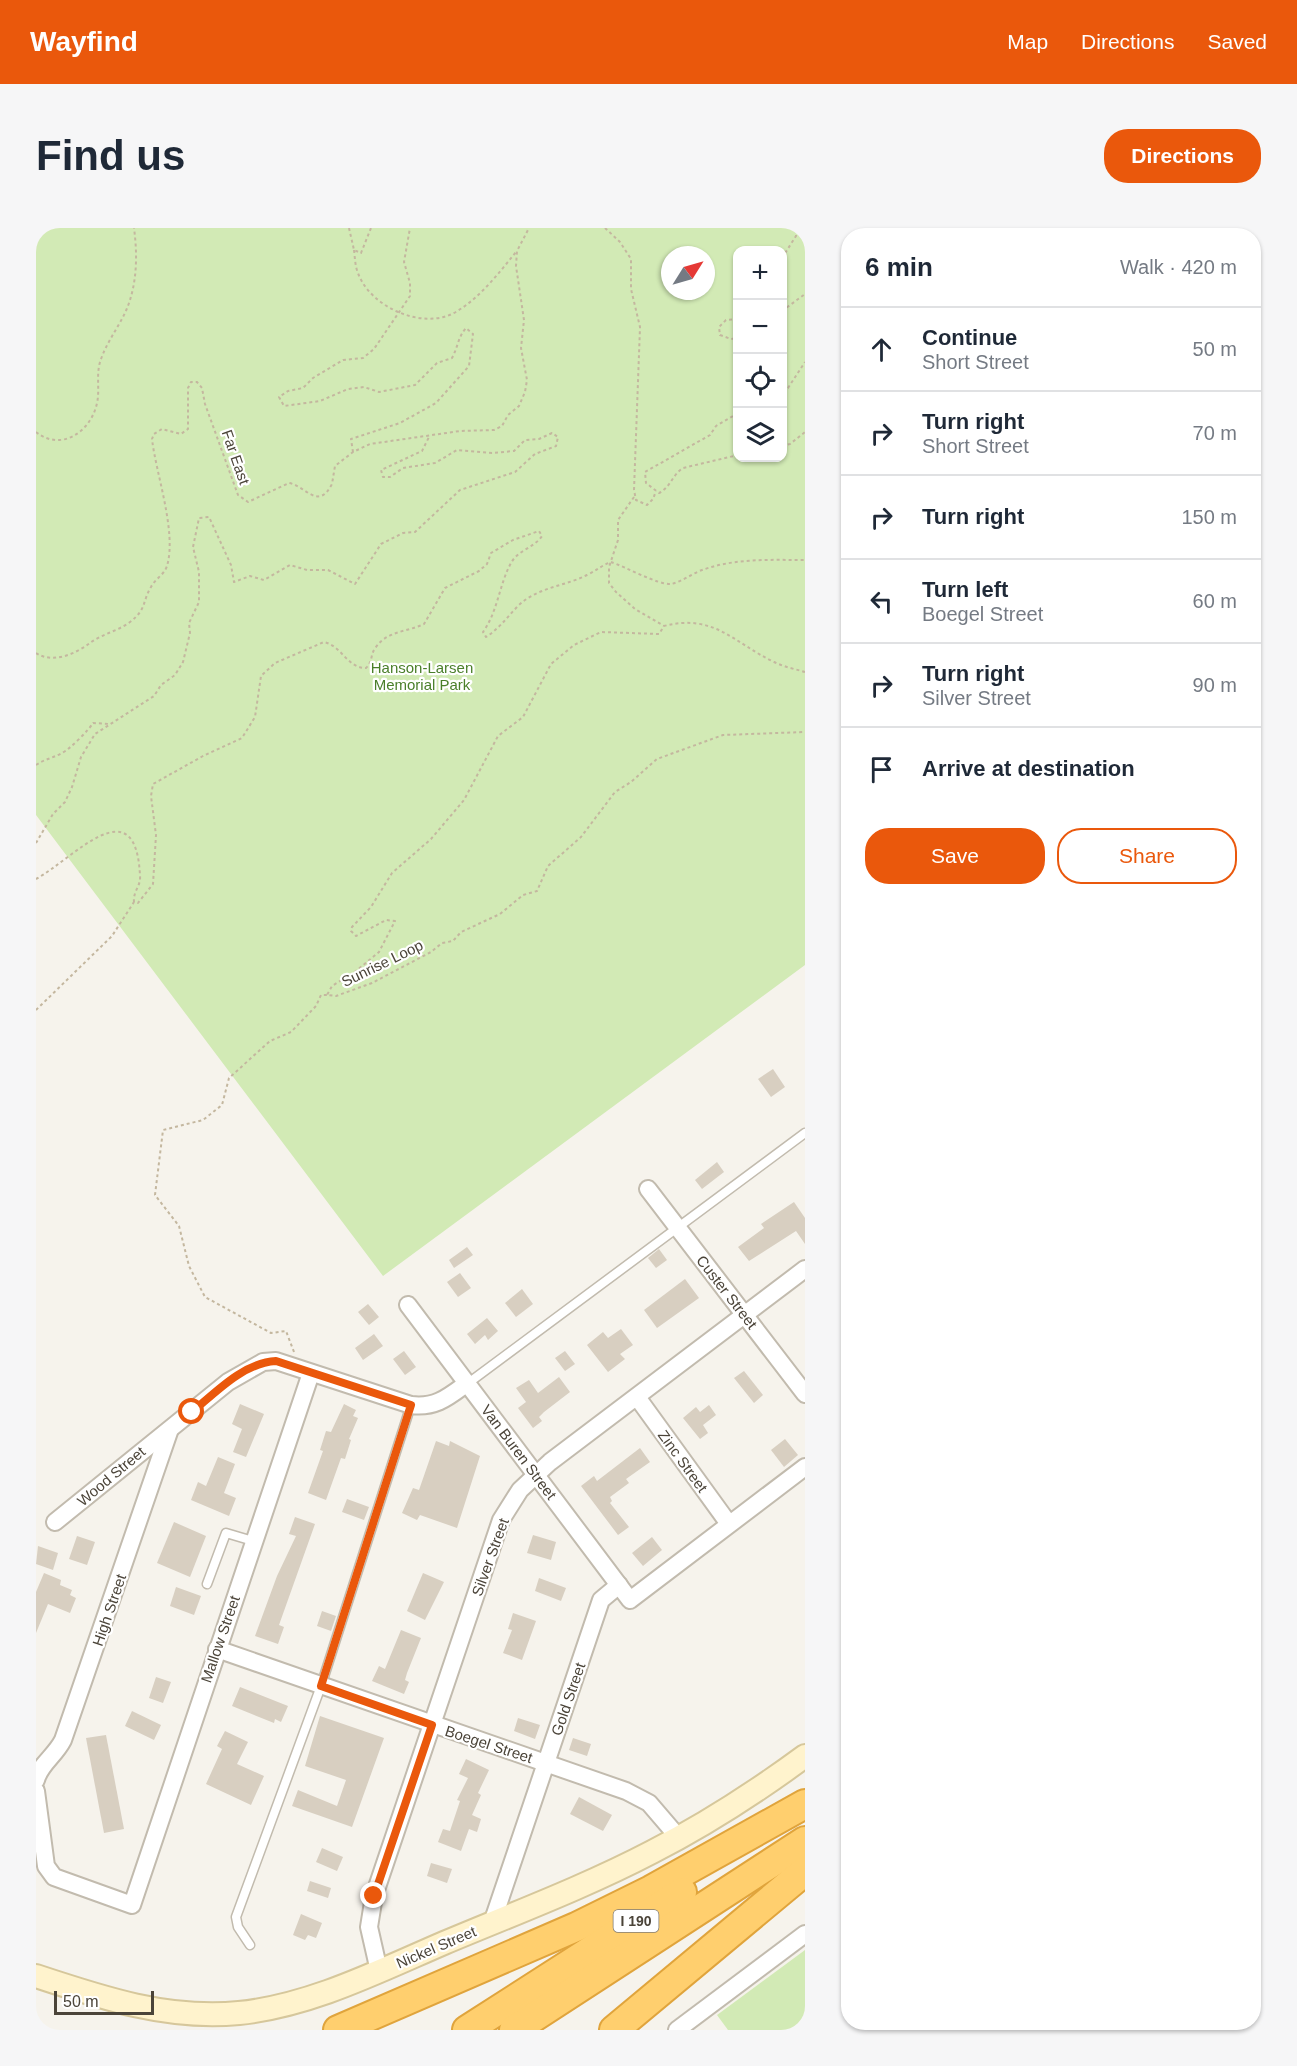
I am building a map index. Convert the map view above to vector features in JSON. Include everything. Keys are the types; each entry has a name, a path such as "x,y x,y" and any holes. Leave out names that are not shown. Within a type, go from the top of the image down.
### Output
{"highway":[{"path":"338,2030 576,1927 651,1890 805,1804"},
{"name":"I 190","path":"467,2030 805,1813"},
{"name":"I 190","path":"514,2030 805,1841"},
{"path":"614,2030 805,1871"}],"main road":[{"name":"Nickel Street","path":"36,1976 99,1998 144,2008 187,2013 227,2013 268,2009 302,2000 379,1971 620,1869 679,1838 805,1756"}],"street":[{"name":"Custer Street","path":"648,1189 805,1394"},
{"name":"Silver Street","path":"379,1971 369,1927 372,1904 501,1520 520,1490 536,1475 805,1269"},
{"name":"Van Buren Street","path":"408,1305 630,1600 729,1524"},
{"name":"Wood Street","path":"55,1522 228,1382 263,1362 276,1361 411,1405"},
{"name":"Mallow Street","path":"36,1791 46,1866 54,1877 132,1905 311,1373"},
{"path":"411,1405 434,1406 466,1384"},
{"name":"Zinc Street","path":"637,1397 729,1524"},
{"name":"High Street","path":"36,1780 38,1771 56,1753 63,1740 169,1432"},
{"path":"729,1524 805,1467"},
{"name":"Gold Street","path":"492,1923 601,1600 619,1585"},
{"name":"Boegel Street","path":"217,1649 626,1791 649,1803 679,1838"},
{"path":"677,2030 805,1934"}],"lane":[{"path":"466,1384 805,1133"},
{"path":"250,1945 238,1927 236,1917 321,1686 411,1405"},
{"path":"207,1584 226,1533 253,1541"}],"path":[{"path":"36,432 51,441 61,442 72,437 92,417 97,405 99,364 131,301 135,261 134,228"},
{"path":"350,228 358,273 366,286 382,303 401,313 420,318 452,314 486,286 517,251 529,228"},
{"path":"354,250 361,253 371,228"},
{"path":"410,228 404,262 410,283 410,296 401,313 374,349 363,358 343,360 313,378 303,388 288,391 279,397 284,406 320,400 348,389 364,387 378,392 416,385 437,363 452,358 458,347 459,336 466,328 473,334 469,366 436,403 400,423 351,439 352,452 370,444 391,443 409,437 498,429 523,400 527,380 521,355 524,320 516,266 517,251"},
{"path":"605,228 621,242 631,259 631,289 640,327 639,393 635,415 635,496 640,504 647,505 653,500 656,491"},
{"path":"787,251 796,236 796,228"},
{"path":"787,308 805,294"},
{"path":"733,319 726,320 719,327 720,335 733,339"},
{"path":"787,388 805,362"},
{"name":"Far East","path":"36,653 44,657 59,658 84,648 131,621 145,606 149,589 164,572 168,559 164,493 153,439 154,434 162,429 181,434 188,429 190,382 197,382 202,388 205,404 236,490 249,502 289,483 312,496 319,496 332,484 335,466 352,452"},
{"path":"733,416 716,426 710,435 645,472 646,483 659,493 664,490 675,473 683,468 733,456"},
{"path":"787,445 805,432"},
{"path":"36,843 53,814 65,802 72,788 81,757 95,734 154,696 161,685 175,675 183,662 190,633 189,623 199,602 199,572 193,547 199,518 209,517 231,565 234,582 250,576 264,580 290,565 307,570 328,570 356,584 381,544 403,533 414,532 460,490 515,472 535,454 556,446 558,437 552,433 539,439 525,440 514,451 492,453 457,450 435,462 403,468 390,477 383,477 381,470 422,451 429,437"},
{"path":"635,496 618,520 618,540 608,575 612,588 643,615 659,621 664,626"},
{"path":"134,902 138,903 153,884 156,836 151,796 153,784 202,756 242,738 255,717 258,682 275,663 315,648 324,642 340,651 352,664 366,669 371,663 373,650 384,636 424,624 445,588 479,571 487,564 491,553 513,540 539,531 542,536 537,543 513,560 503,579 501,593 491,621 483,632 486,637 498,629 520,604 534,595 588,575 598,567 611,562 638,572 654,582 672,584 704,569 744,560 805,560"},
{"name":"Sunrise Loop","path":"805,672 773,662 711,625 687,622 664,626 659,634 610,631 594,634 574,645 551,664 523,717 498,736 464,800 431,839 392,873 371,907 352,927 351,931 356,936 371,926 393,918 395,924 382,947 364,966 332,986 327,995 336,996 372,983 431,952 442,943 453,941 461,932 500,914 523,895 537,891 548,866 581,837 615,792 657,759 723,735 805,732"},
{"path":"36,765 47,757 64,753 75,740 88,732 93,723 110,724"},
{"path":"36,879 63,862 81,844 118,830 128,833 134,843 141,876 133,894 134,902 112,936 36,1010"},
{"path":"311,1373 294,1353 286,1331 271,1333 243,1320 205,1297 189,1266 179,1226 155,1195 164,1130 203,1120 222,1105 229,1078 270,1041 291,1032 316,1006 321,995 327,995"}],"green space":[{"name":"Hanson-Larsen Memorial Park","path":"36,228 805,228 805,965 383,1276 36,815"},
{"path":"805,1950 805,2030 728,2030 717,2015"}],"building":[{"path":"773,1069 785,1087 771,1097 758,1079"},
{"path":"717,1162 724,1172 702,1189 695,1180"},
{"path":"794,1202 805,1218 805,1244 796,1231 749,1261 738,1247 764,1228 761,1224"},
{"path":"467,1247 473,1255 454,1268 449,1260"},
{"path":"659,1249 667,1260 656,1268 648,1258"},
{"path":"460,1273 471,1288 458,1297 447,1282"},
{"path":"685,1279 699,1298 657,1328 644,1310"},
{"path":"522,1289 533,1304 516,1317 505,1303"},
{"path":"368,1304 379,1317 369,1325 358,1312"},
{"path":"487,1318 498,1331 488,1340 485,1335 475,1344 467,1334"},
{"path":"621,1329 633,1345 620,1354 625,1359 608,1372 587,1345 603,1332 608,1338"},
{"path":"374,1334 383,1346 363,1360 355,1348"},
{"path":"404,1351 416,1367 405,1375 393,1359"},
{"path":"565,1351 575,1364 565,1371 555,1358"},
{"path":"744,1371 763,1395 754,1403 734,1378"},
{"path":"559,1377 570,1392 544,1412 539,1417 542,1421 533,1428 518,1408 526,1402 516,1388 529,1380 538,1393"},
{"path":"240,1404 264,1414 246,1457 233,1452 242,1429 232,1424"},
{"path":"344,1404 356,1410 353,1416 358,1418 349,1439 351,1440 345,1459 341,1458 326,1500 308,1493 323,1451 320,1450 326,1431 331,1432"},
{"path":"709,1405 716,1415 703,1425 708,1433 700,1439 683,1418 696,1407 700,1412"},
{"path":"785,1439 798,1455 784,1467 771,1450"},
{"path":"436,1441 449,1446 450,1441 480,1456 457,1528 420,1515 417,1520 402,1513 413,1488 419,1490"},
{"path":"640,1448 650,1462 626,1479 629,1483 610,1497 612,1501 610,1503 629,1527 618,1535 581,1486 594,1476 597,1481"},
{"path":"218,1457 235,1464 224,1493 236,1498 229,1516 191,1500 198,1482 206,1486"},
{"path":"347,1499 369,1507 364,1520 342,1512"},
{"path":"295,1517 315,1524 279,1625 284,1627 278,1644 255,1636 277,1576 296,1536 289,1534"},
{"path":"174,1522 206,1536 190,1577 157,1563"},
{"path":"533,1535 556,1542 551,1560 527,1553"},
{"path":"77,1536 95,1542 87,1565 69,1559"},
{"path":"652,1537 662,1550 643,1566 632,1553"},
{"path":"38,1546 58,1553 53,1570 36,1564"},
{"path":"44,1573 61,1580 60,1585 72,1590 70,1595 76,1598 70,1613 48,1604 36,1633 36,1592"},
{"path":"423,1573 444,1582 425,1620 407,1611"},
{"path":"539,1578 566,1588 561,1601 535,1591"},
{"path":"176,1587 201,1596 194,1615 170,1606"},
{"path":"322,1611 336,1616 331,1631 317,1626"},
{"path":"513,1613 536,1621 522,1660 503,1653 512,1630 508,1629"},
{"path":"401,1630 421,1638 407,1673 405,1680 409,1682 404,1694 372,1681 379,1666 385,1669"},
{"path":"156,1677 171,1682 163,1703 149,1698"},
{"path":"240,1687 288,1706 281,1722 275,1719 274,1723 232,1706"},
{"path":"132,1711 161,1725 154,1740 125,1726"},
{"path":"320,1716 384,1738 352,1827 292,1806 298,1790 337,1806 346,1780 305,1766"},
{"path":"518,1718 540,1725 535,1739 514,1731"},
{"path":"225,1731 248,1742 237,1764 264,1776 251,1805 206,1784 222,1749 217,1746"},
{"path":"106,1735 124,1829 104,1833 86,1738"},
{"path":"573,1738 591,1744 587,1756 569,1750"},
{"path":"466,1759 489,1770 478,1793 481,1795 472,1815 481,1819 477,1832 469,1829 461,1851 438,1842 443,1829 450,1831 460,1801 457,1800 468,1778 459,1774"},
{"path":"579,1797 612,1815 603,1831 570,1814"},
{"path":"322,1848 343,1857 337,1871 316,1862"},
{"path":"431,1863 452,1869 447,1883 427,1876"},
{"path":"310,1881 331,1888 328,1898 307,1891"},
{"path":"301,1914 322,1923 316,1938 308,1935 305,1940 293,1935"}],"route":[{"path":"192,1412 244,1371 263,1362 276,1361 411,1405 321,1686 432,1725 374,1896"}]}
